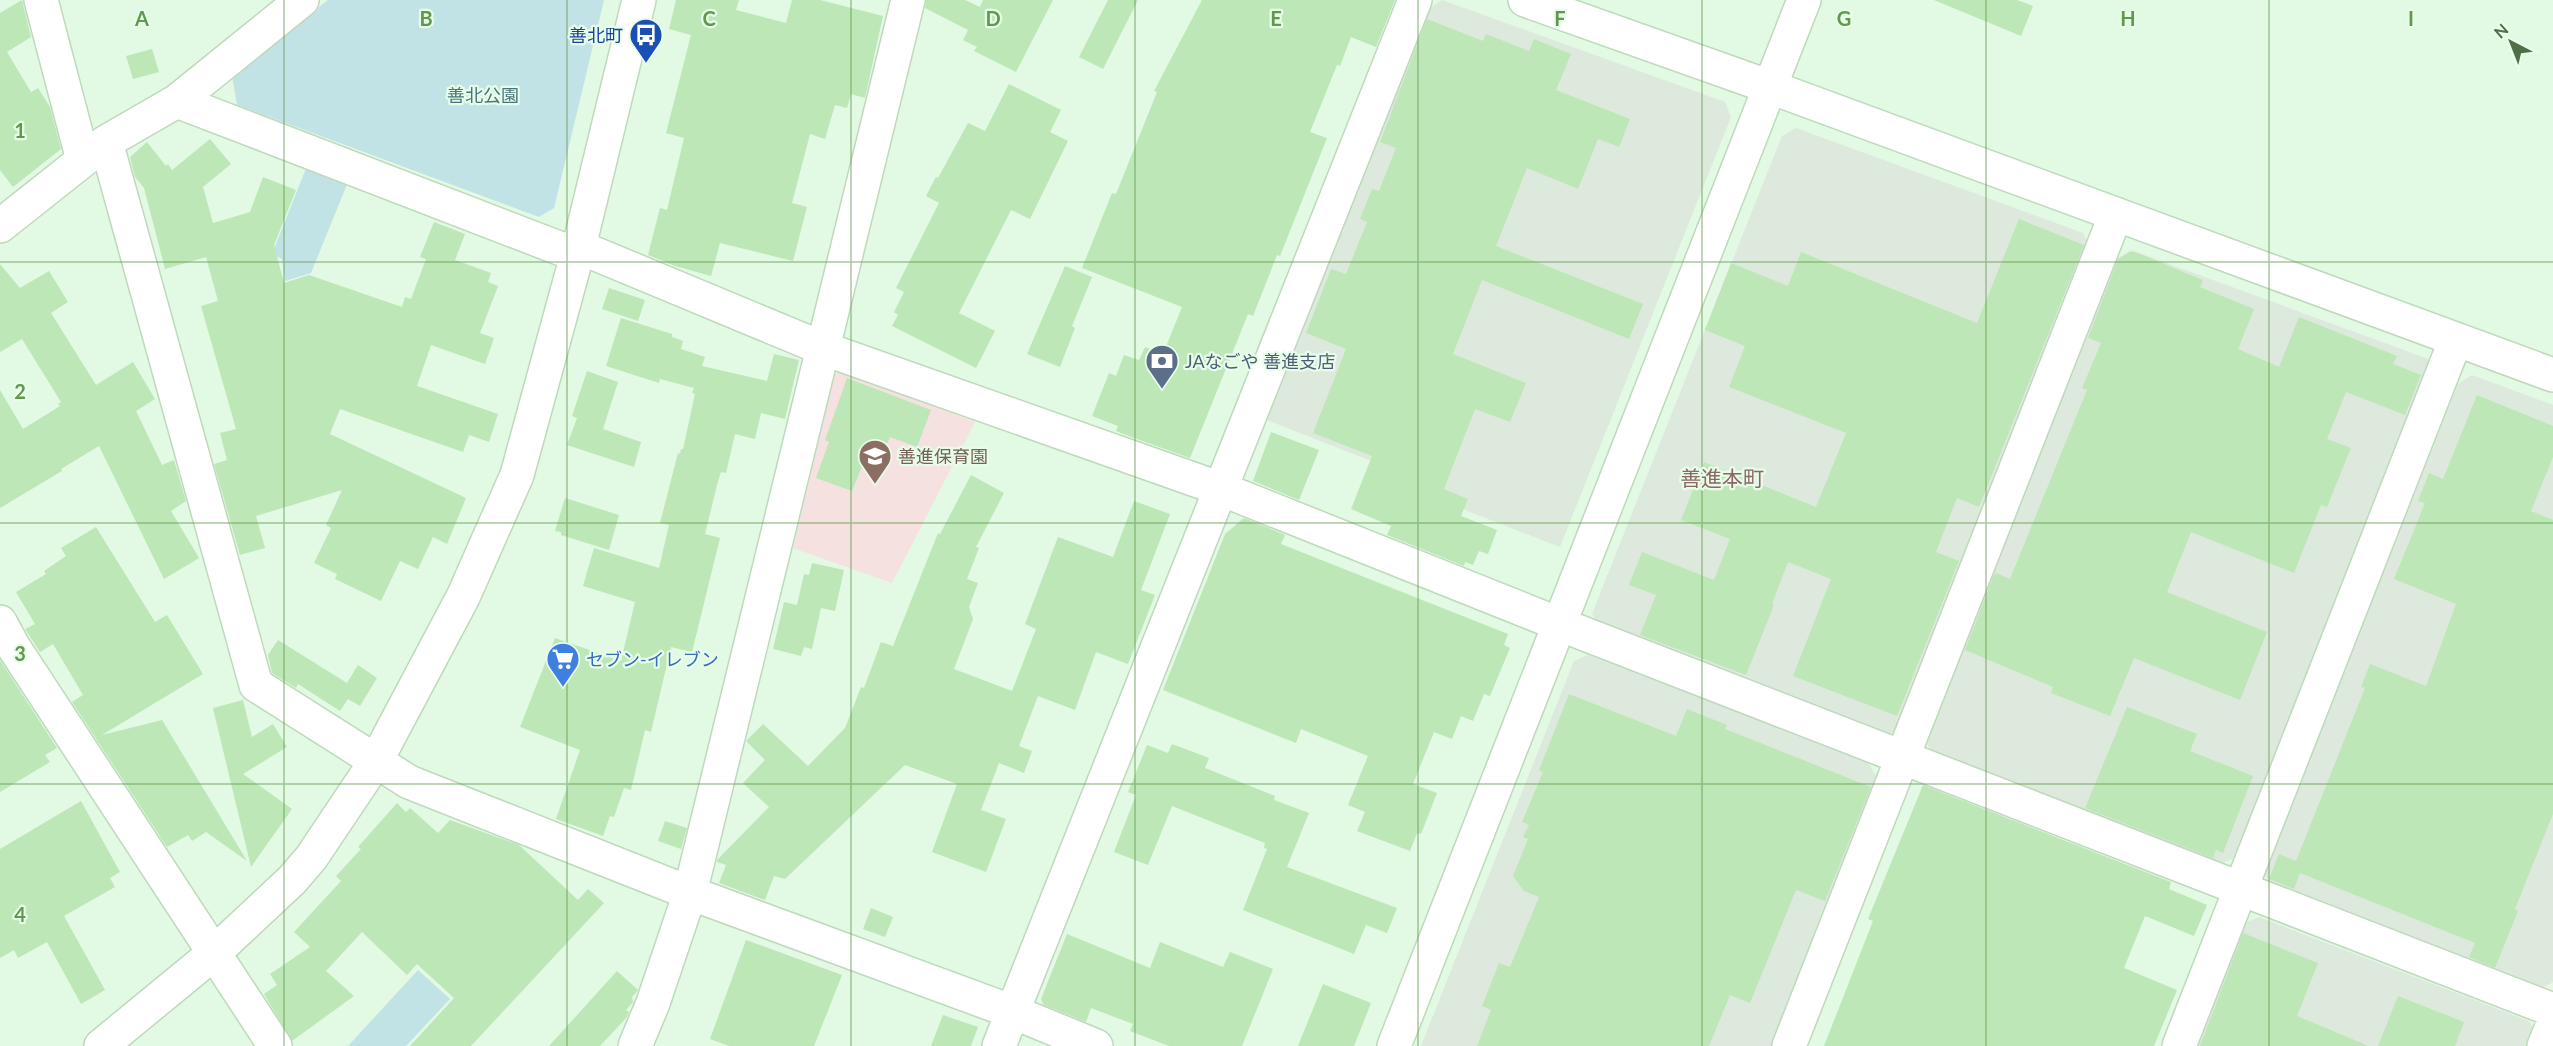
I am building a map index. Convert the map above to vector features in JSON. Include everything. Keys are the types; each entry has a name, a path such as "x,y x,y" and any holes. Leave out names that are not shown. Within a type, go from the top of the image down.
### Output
{"street":[{"path":"41,0 94,151 256,685 409,782 690,893 1012,1012 1096,1046"},
{"path":"0,226 94,151 177,101 302,0"},
{"path":"101,1046 213,954 292,880 311,858 376,761 463,597 517,475 578,251 639,0"},
{"path":"635,1046 653,1004 690,893 908,0"},
{"path":"999,1046 1415,0"},
{"path":"1525,0 1770,87 2553,375"},
{"path":"1394,1046 1804,0"},
{"path":"177,101 578,251 822,348 1221,489 1903,759 2553,1010"},
{"path":"1789,1046 2116,214"},
{"path":"2179,1046 2456,339"},
{"path":"0,622 213,954 275,1046"},
{"path":"2544,1046 2553,1024"}],"shaded area":[{"path":"1442,0 1725,102 1731,117 1560,547 1403,486 1407,475 1267,420 1430,8"},
{"path":"1796,128 2083,233 2088,242 1898,729 1888,735 1598,624 1592,614 1782,136"},
{"path":"2131,250 2431,360 2234,858 2222,863 1931,750 1926,743 2118,258"},
{"name":"善進保育園","path":"843,371 975,422 892,583 793,548 835,374"},
{"path":"2472,375 2553,405 2553,982 2541,989 2273,886 2264,874 2458,384"},
{"path":"1588,655 1868,762 1878,780 1774,1046 1421,1046 1574,661"},
{"path":"2259,917 2529,1021 2534,1030 2528,1046 2196,1046 2244,923"}],"green space":[{"name":"善北公園","path":"328,0 604,0 554,208 539,217 237,105 232,76"},
{"path":"307,166 348,182 311,273 285,281 282,259 272,254"},
{"path":"418,970 450,999 406,1046 348,1046"}],"building":[{"path":"22,0 31,37 7,52 31,92 38,88 50,107 61,149 13,187 0,170 0,13"},
{"path":"676,0 739,0 736,10 786,23 792,0 820,0 883,16 865,98 851,94 847,108 835,105 825,139 810,134 792,203 807,207 793,261 720,243 711,276 675,266 648,255 660,208 667,210 684,138 666,133 691,35 669,29"},
{"path":"926,0 965,0 980,7 983,0 1053,0 1016,72 974,51 977,47 963,40 968,30 925,8"},
{"path":"1108,0 1138,0 1103,69 1079,57"},
{"path":"1202,0 1395,0 1376,47 1351,37 1340,66 1337,65 1310,132 1327,138 1280,256 1277,255 1253,316 1248,314 1190,458 1116,431 1118,426 1092,416 1109,373 1116,376 1124,355 1139,360 1145,347 1163,354 1182,307 1082,268 1112,193 1116,194 1157,92 1154,91"},
{"path":"1934,0 2017,0 2033,6 2021,36"},
{"path":"1427,19 1483,41 1486,34 1529,51 1534,39 1571,54 1556,90 1630,119 1619,147 1598,139 1578,189 1527,168 1496,246 1643,304 1629,339 1482,280 1453,354 1526,383 1510,422 1475,409 1444,489 1468,499 1461,516 1497,530 1488,554 1479,551 1473,565 1465,562 1464,566 1387,535 1391,526 1351,509 1372,456 1313,433 1346,349 1306,333 1331,269 1346,274 1367,222 1360,219 1372,189 1379,191 1396,148 1380,142"},
{"path":"152,49 159,72 133,79 126,56"},
{"path":"1009,84 1061,110 1050,132 1068,141 1030,219 1011,210 959,313 995,331 976,368 892,326 898,315 894,312 904,292 896,288 939,203 926,196 936,177 938,178 968,123 985,131"},
{"path":"210,139 231,164 203,187 213,223 250,212 263,177 296,190 274,245 284,283 309,275 402,307 405,297 411,299 426,259 420,257 434,222 465,234 455,260 491,273 488,282 498,286 480,333 494,338 485,364 431,345 417,386 498,414 489,442 469,435 463,452 340,409 330,434 466,498 447,544 433,537 418,569 400,561 381,601 335,579 337,574 314,563 331,528 326,525 342,490 256,516 265,548 240,555 214,464 227,460 220,433 236,429 201,306 218,301 206,257 165,269 144,188 135,177 130,157 147,142 166,166 168,164 172,170"},
{"path":"2019,219 2084,245 1979,507 1957,498 1936,552 1959,561 1897,716 1793,676 1831,579 1788,562 1772,604 1774,605 1746,675 1640,635 1656,595 1629,585 1642,552 1714,580 1730,539 1681,520 1704,462 1816,507 1846,433 1729,387 1745,346 1705,330 1731,263 1788,286 1801,252 1977,323"},
{"path":"2130,252 2203,280 2200,287 2254,309 2238,349 2279,367 2299,317 2397,356 2393,364 2421,375 2405,415 2346,392 2327,439 2351,448 2327,507 2321,505 2294,573 2191,532 2167,592 2267,632 2240,700 2134,658 2110,716 2051,693 2053,687 1965,650 1994,575 1996,573 2010,579 2087,390 2082,388 2101,343 2088,338 2118,259"},
{"path":"0,264 20,288 49,271 68,302 51,313 96,385 133,362 155,399 136,411 162,465 174,460 186,501 171,511 199,558 164,579 99,446 0,508 0,390 23,429 60,406 58,404 61,402 22,339 0,352"},
{"path":"1065,266 1092,277 1072,326 1075,328 1060,367 1027,354"},
{"path":"609,288 645,300 638,321 602,309"},
{"path":"621,318 672,334 672,337 683,341 681,349 705,357 702,366 767,381 774,354 799,360 785,419 761,413 755,439 735,434 726,473 721,472 718,481 705,534 720,538 692,652 671,647 651,732 645,730 631,790 624,788 614,817 610,816 603,836 556,819 580,750 520,727 555,638 621,661 635,602 583,586 594,548 659,568 669,525 660,523 678,453 680,454 683,449 695,394 692,393 694,388 660,379 659,383 606,366"},
{"path":"587,371 618,382 603,429 641,442 634,467 567,445 577,418 572,416"},
{"path":"847,378 931,410 917,447 890,437 883,452 870,447 852,491 816,478 829,442 825,440"},
{"path":"2477,395 2553,426 2553,457 2531,511 2553,520 2553,814 2515,909 2518,911 2495,968 2469,957 2475,943 2300,873 2294,889 2269,879 2279,854 2296,861 2365,688 2361,687 2370,664 2426,686 2456,604 2394,579 2425,503 2418,501 2429,473 2443,479"},
{"path":"1271,432 1319,450 1299,500 1253,481"},
{"path":"971,475 1004,493 976,547 979,548 967,579 978,583 969,607 973,619 954,669 1012,691 1036,629 1025,624 1058,537 1113,557 1134,501 1170,514 1141,590 1155,595 1128,664 1096,652 1075,710 1038,696 1019,746 1032,751 1024,773 999,763 981,810 1006,819 986,872 932,852 957,784 905,765 785,879 774,876 765,900 719,883 726,865 717,860 769,807 743,783 765,760 746,741 763,724 808,766 845,728 861,687 864,688 881,642 893,646 938,533 940,534"},
{"path":"565,498 619,515 609,550 555,531"},
{"path":"1244,518 1285,535 1281,544 1508,634 1504,645 1510,648 1490,696 1484,694 1473,721 1461,716 1452,739 1434,732 1413,784 1437,793 1421,834 1417,833 1410,851 1357,831 1365,812 1348,805 1368,756 1301,729 1296,743 1163,690 1225,534"},
{"path":"96,527 155,622 167,615 203,674 102,735 162,720 247,861 206,832 192,841 188,835 167,847 72,702 83,695 53,644 40,652 25,629 35,624 16,592 46,574 44,571 66,556 61,548"},
{"path":"812,563 844,570 835,611 821,608 812,649 804,647 801,656 773,649 784,602 797,605 804,574 809,575"},
{"path":"278,640 347,683 358,665 377,678 360,706 348,699 340,711 298,684 296,688 272,673 268,655"},
{"path":"0,660 57,748 45,755 50,762 0,792"},
{"path":"1569,694 1676,736 1687,709 1727,725 1725,729 1871,787 1825,901 1796,890 1750,1003 1730,995 1709,1046 1477,1046 1491,1010 1482,1006 1499,963 1510,967 1539,897 1524,891 1513,876 1528,839 1523,837 1529,825 1522,822 1543,772 1539,770"},
{"path":"243,700 252,737 273,724 287,747 243,774 292,809 251,867 213,708"},
{"path":"2127,707 2197,734 2190,751 2253,776 2223,853 2216,850 2213,858 2085,808"},
{"path":"1172,744 1209,758 1205,768 1275,796 1274,800 1309,813 1287,867 1397,908 1387,933 1366,925 1354,954 1243,910 1267,849 1264,848 1265,843 1172,806 1148,865 1114,852 1136,795 1128,792 1147,745 1168,753"},
{"path":"1923,785 2171,882 2169,889 2207,905 2194,936 2145,916 2124,968 2177,990 2154,1046 1824,1046 1873,921 1868,919"},
{"path":"81,801 120,872 110,878 115,887 64,916 105,990 81,1004 47,942 18,958 14,950 0,958 0,849"},
{"path":"397,803 406,812 410,808 438,833 450,820 519,845 578,900 588,889 604,903 471,1046 410,1046 454,998 417,964 407,975 362,932 326,971 354,996 292,1041 264,994 277,985 270,974 310,947 294,932 341,881 336,876 361,849 358,847"},
{"path":"665,821 687,828 681,849 658,841"},
{"path":"871,908 893,917 885,937 863,929"},
{"path":"2243,933 2318,963 2297,1016 2369,1046 2200,1046"},
{"path":"1067,934 1150,968 1160,942 1223,967 1230,952 1273,969 1242,1046 1169,1046 1130,1031 1133,1024 1091,1008 1086,1022 1044,1005 1041,999"},
{"path":"746,940 842,975 814,1046 729,1046 710,1039"},
{"path":"617,971 638,990 632,997 633,1002 626,1010 629,1012 627,1017 600,1046 549,1046"},
{"path":"1323,984 1371,1003 1354,1046 1298,1046"},
{"path":"2398,996 2464,1022 2455,1046 2378,1046"},
{"path":"943,1015 978,1027 971,1046 931,1046"}],"place":[{"name":"善北町","path":"646,64"},
{"name":"JAなごや 善進支店","path":"1162,390"},
{"name":"善進保育園","path":"875,485"},
{"name":"セブン-イレブン","path":"563,688"}],"district":[{"name":"善進本町","path":"1722,477"}]}
